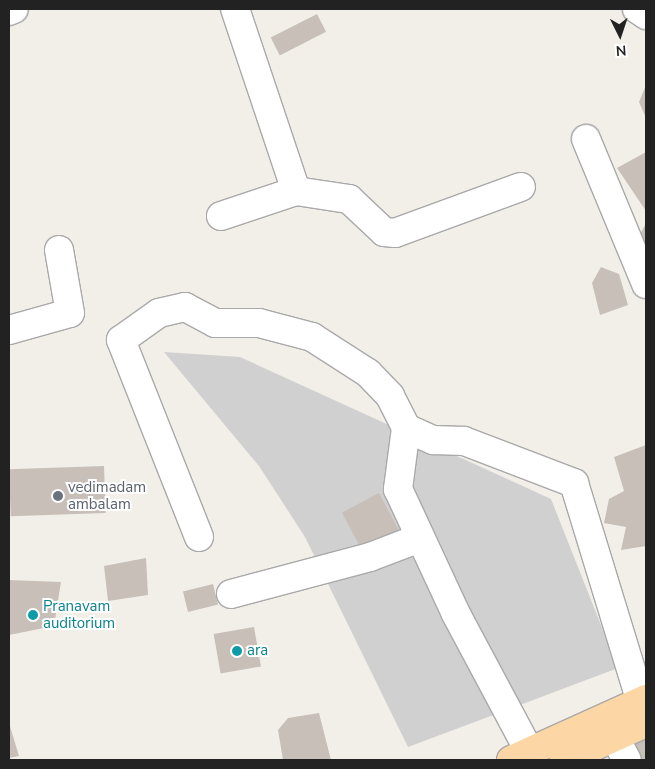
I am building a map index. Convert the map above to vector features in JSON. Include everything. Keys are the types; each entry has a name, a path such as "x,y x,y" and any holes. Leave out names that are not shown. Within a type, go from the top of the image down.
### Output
{"main road":[{"path":"520,756 577,746 614,736 644,708"},
{"path":"577,746 644,708"}],"street":[{"path":"9,11 14,9"},
{"path":"235,9 296,191"},
{"path":"637,9 646,15"},
{"path":"586,138 646,284"},
{"path":"221,216 296,191 349,200 384,232 395,233 521,187"},
{"path":"9,330 70,313 59,250"},
{"path":"199,537 121,340 159,313 185,307 215,323 259,323 312,337 368,373 390,396 406,428 398,489 520,756"},
{"path":"406,428 433,440 464,441 574,483 644,708"},
{"path":"231,594 370,557 420,538"},
{"path":"614,736 627,760"}],"shaded area":[{"path":"164,352 240,357 551,499 618,668 408,747 305,537 259,466"}],"building":[{"path":"317,14 326,32 280,55 271,38"},
{"path":"646,85 646,118 639,102"},
{"path":"646,152 646,211 617,168"},
{"path":"646,223 646,258 636,242"},
{"path":"601,267 619,274 628,305 600,315 592,283"},
{"path":"646,445 646,546 621,550 626,527 604,523 609,499 624,491 614,457"},
{"name":"vedimadam ambalam","path":"104,466 106,513 11,516 9,469"},
{"path":"379,493 399,530 362,550 342,513"},
{"path":"146,558 148,595 108,601 104,566"},
{"name":"Pranavam auditorium","path":"9,580 61,582 54,626 9,635"},
{"path":"213,584 218,604 188,612 183,591"},
{"name":"ara","path":"254,627 261,666 221,674 214,634"},
{"path":"319,713 331,760 283,760 278,730 288,718"},
{"path":"9,723 19,756 9,758"},
{"path":"646,728 646,760 637,760 626,736"}],"place":[{"name":"vedimadam ambalam","path":"58,496"},
{"name":"Pranavam auditorium","path":"33,615"},
{"name":"ara","path":"237,651"}]}
